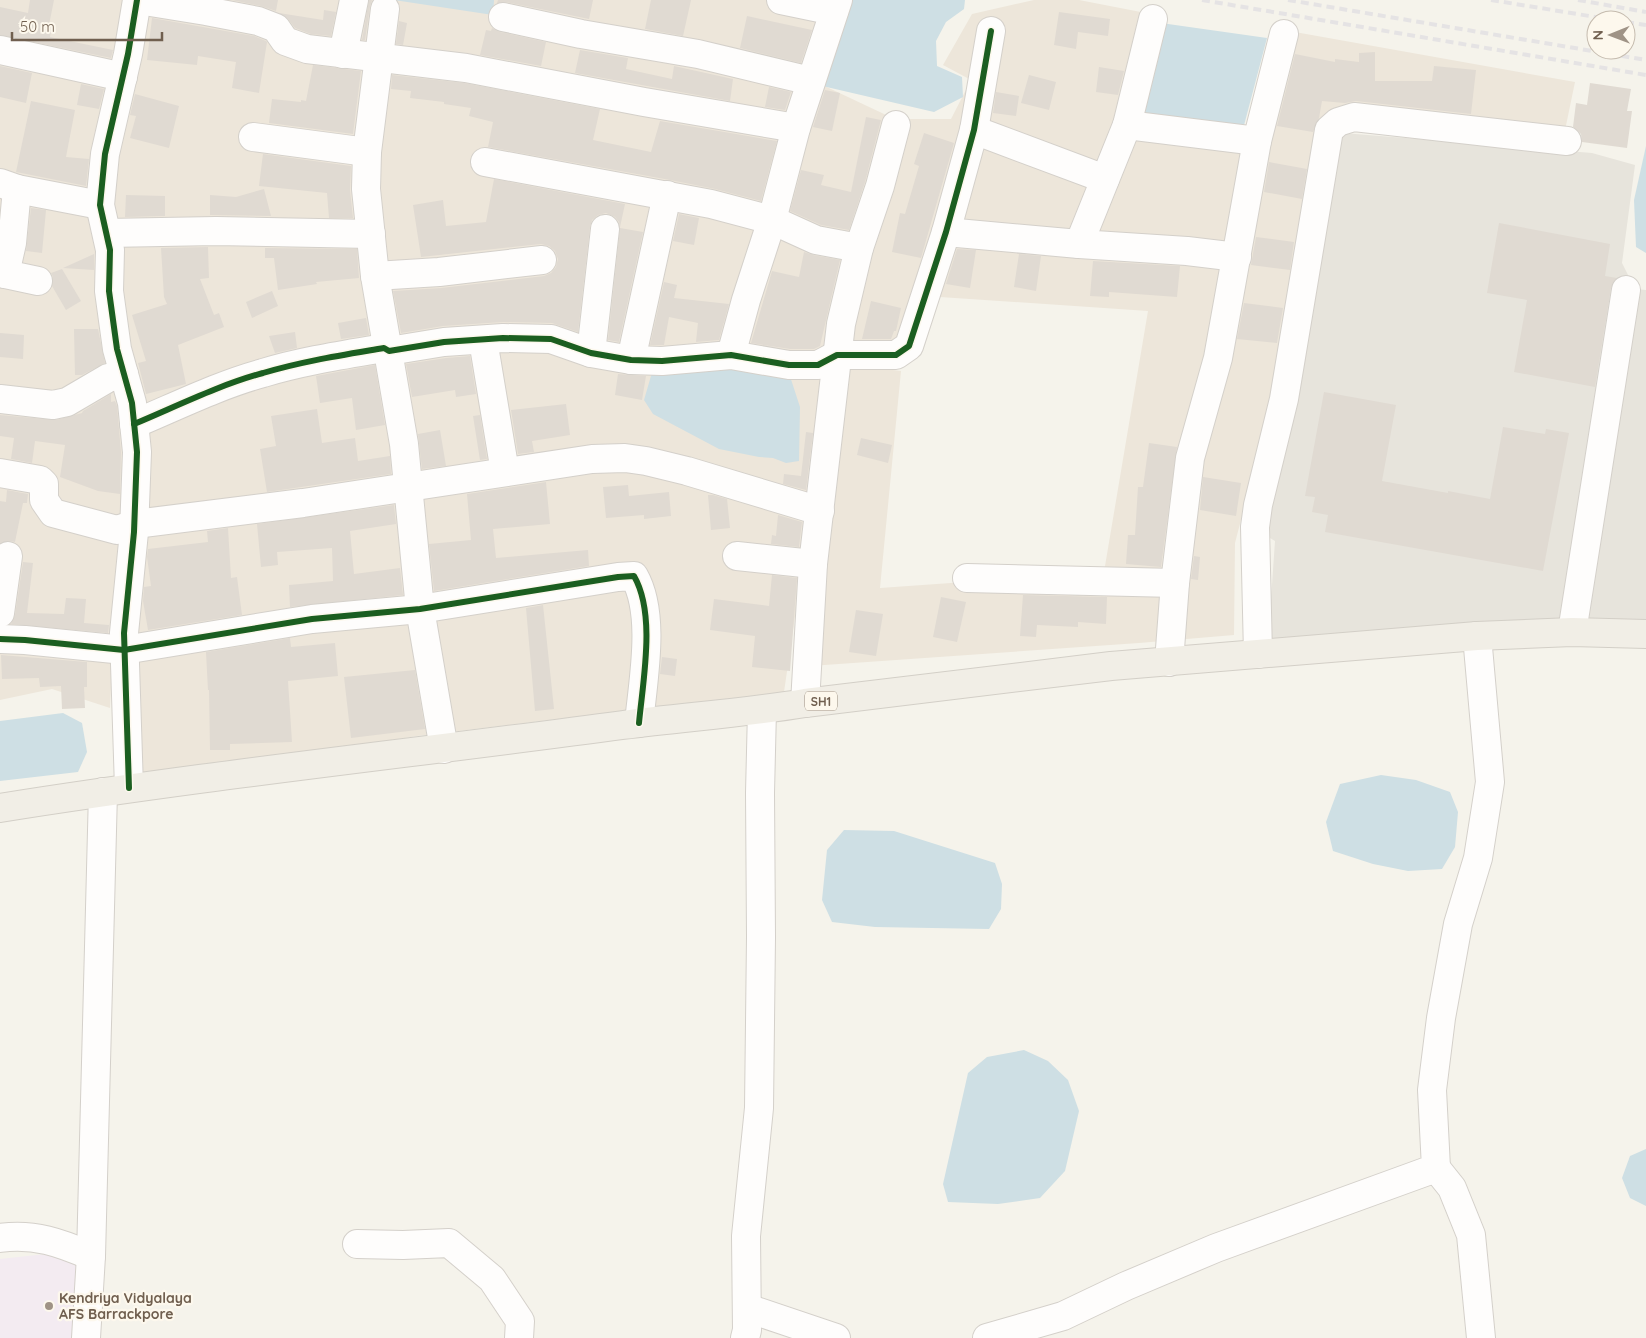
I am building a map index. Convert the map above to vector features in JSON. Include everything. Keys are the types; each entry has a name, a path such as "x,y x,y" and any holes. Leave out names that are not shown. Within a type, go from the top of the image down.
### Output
{"main road":[{"name":"SH1","path":"0,808 116,790 639,723 762,710 805,703 1111,666 1477,636 1572,632 1646,634"}],"street":[{"path":"86,1338 124,633 135,524 137,452 132,403 117,349 109,290 110,250 100,205 105,154 123,77 137,0 258,21 276,28 285,41 307,49 466,68 644,102 796,128"},
{"path":"343,54 354,0"},
{"path":"731,355 746,300 772,220 796,128 836,5 781,0"},
{"path":"385,9 367,152 366,189 375,276 389,351 409,486 420,609 444,749"},
{"path":"503,17 581,34 698,54 811,81"},
{"path":"1079,244 1128,125 1153,19"},
{"path":"134,424 218,388 261,373 308,360 384,348 389,351 444,342 503,338 552,339 591,353 631,360 662,361 731,355 789,365 818,365 838,355 896,356 909,346 946,232 974,130 992,31"},
{"path":"1169,662 1175,584 1190,458 1218,358 1257,141 1284,34"},
{"path":"0,50 123,77"},
{"path":"1258,654 1255,526 1284,399 1329,130 1338,122 1354,117 1567,141"},
{"path":"805,703 813,564 840,324 859,248 880,186 896,125"},
{"path":"1128,125 1257,141"},
{"path":"974,130 1106,179"},
{"path":"253,137 367,152"},
{"path":"485,162 711,204 772,220 816,240 859,248"},
{"path":"38,281 3,274 12,243 9,186 100,205"},
{"path":"631,360 667,195"},
{"path":"591,353 605,229"},
{"path":"106,233 216,231 371,234"},
{"path":"946,232 1186,251 1237,257"},
{"path":"375,276 448,271 542,260"},
{"path":"1572,632 1626,290"},
{"path":"483,340 505,472"},
{"path":"0,399 53,405 67,402 108,378 124,374"},
{"path":"0,473 40,480 44,484 44,500 53,513 117,530 135,524 302,503 592,460 625,458 687,471 820,511"},
{"path":"0,613 8,556"},
{"path":"737,556 813,564"},
{"path":"0,639 124,650 312,619 420,609 634,576 641,588 647,619 639,723"},
{"path":"967,578 1175,584"},
{"path":"1477,636 1490,782 1478,858 1458,924 1441,1018 1432,1090 1436,1168 1452,1188 1471,1235 1481,1338"},
{"path":"746,1338 746,1236 759,1108 762,937 760,793 762,710"},
{"path":"987,1338 1064,1316 1126,1286 1216,1248 1436,1168"},
{"path":"0,1238 38,1237 64,1244 91,1256"},
{"path":"357,1244 450,1244 492,1279 520,1321 519,1338"},
{"path":"747,1308 836,1338"}],"shaded area":[{"path":"0,0 138,0 104,160 128,454 114,629 110,708 52,689 0,700"},
{"path":"143,0 831,0 814,81 901,122 834,349 784,692 417,736 135,780 133,627 113,250 113,155"},
{"path":"394,0 494,0 493,15"},
{"path":"851,0 965,0 964,9 946,22 936,41 937,66 962,77 963,97 934,112 818,85 830,46"},
{"path":"1034,0 1079,0 1151,14 1246,146 1278,29 1575,82 1563,140 1333,112 1302,285 1235,543 1234,635 810,666 845,364 901,371 880,588 1104,572 1148,311 925,296 901,341 843,348 905,119 951,119 971,80 943,65 972,14"},
{"path":"1161,23 1267,38 1242,133 1140,118"},
{"path":"1343,133 1592,153 1635,165 1622,263 1635,289 1646,290 1646,625 1268,643 1275,541 1259,531 1289,414"},
{"path":"1646,146 1646,253 1636,247 1634,200"},
{"path":"787,367 800,407 799,461 786,463 773,458 719,449 653,414 644,400 653,369"},
{"path":"63,713 82,723 87,752 78,772 0,781 0,721"},
{"path":"1381,775 1416,780 1450,792 1458,812 1455,847 1442,869 1408,871 1373,864 1333,851 1326,822 1340,784"},
{"path":"844,830 894,831 995,863 1002,884 1001,909 989,929 875,927 832,922 822,900 827,850"},
{"path":"1024,1050 1048,1061 1068,1080 1079,1111 1065,1171 1040,1198 998,1204 948,1202 943,1184 968,1073 987,1057"},
{"path":"1646,1149 1646,1206 1630,1198 1622,1178 1630,1156"},
{"name":"Kendriya Vidyalaya AFS Barrackpore","path":"55,1253 100,1274 97,1338 0,1338 0,1259"}],"building":[{"path":"30,0 54,0 49,25 52,25 50,37 113,50 111,58 0,35 0,7 28,13"},
{"path":"232,0 278,0 276,11"},
{"path":"369,0 372,0 365,40 362,40"},
{"path":"498,0 593,0 589,19 506,2 497,3"},
{"path":"651,0 691,0 683,36 645,29"},
{"path":"324,10 336,12 331,36 311,34 295,28 288,19 279,13 323,20"},
{"path":"1059,12 1110,19 1108,36 1078,32 1076,49 1054,45"},
{"path":"747,16 812,30 801,63 740,48"},
{"path":"152,18 254,36 266,41 259,93 232,88 236,62 198,56 197,65 147,60"},
{"path":"399,21 407,23 403,45 396,44"},
{"path":"492,28 500,32 546,42 541,66 480,55 486,30 491,31"},
{"path":"580,50 628,58 626,69 672,79 674,66 733,79 730,101 575,73"},
{"path":"1375,52 1375,81 1432,81 1434,66 1476,70 1471,114 1356,101 1345,103 1322,101 1319,118 1313,132 1277,126 1295,54 1335,62 1335,59 1359,62 1359,53"},
{"path":"313,65 361,71 353,134 269,123 272,99 306,101"},
{"path":"0,66 32,73 26,103 0,97"},
{"path":"1099,67 1124,71 1118,95 1096,92"},
{"path":"392,75 464,83 600,109 593,140 651,152 660,121 777,141 761,201 670,180 488,147 493,122 469,116 471,108 444,104 444,102 410,98 411,91 391,89"},
{"path":"1029,75 1056,82 1049,110 1021,103"},
{"path":"1590,83 1631,89 1627,111 1632,111 1627,148 1582,142 1581,134 1573,127 1576,103 1587,105"},
{"path":"81,84 104,89 99,109 77,105"},
{"path":"769,87 791,92 785,110 765,107"},
{"path":"825,90 840,93 832,131 813,127"},
{"path":"996,92 1019,96 1016,116 993,113"},
{"path":"135,94 179,106 169,148 130,138 136,116 130,115"},
{"path":"31,101 75,110 66,157 89,159 86,186 16,172"},
{"path":"866,117 881,120 865,182 849,230 821,225 790,211 801,170 824,175 821,185 851,192"},
{"path":"924,133 954,143 921,258 892,252 900,213 905,214 919,166 914,164"},
{"path":"263,154 351,166 350,190 353,218 329,218 327,193 259,186"},
{"path":"1269,162 1307,169 1302,199 1264,192"},
{"path":"494,179 625,204 620,227 615,217 606,213 598,215 592,220 578,332 552,323 503,322 443,326 401,333 393,291 441,288 544,276 551,273 556,267 558,259 555,251 549,246 541,244 421,257 413,205 443,200 446,226 486,222"},
{"path":"264,189 271,216 210,215 210,195 236,197"},
{"path":"126,195 165,196 165,216 125,217"},
{"path":"31,208 46,210 42,253 26,251"},
{"path":"679,214 699,218 694,245 673,241"},
{"path":"1499,223 1610,244 1605,276 1617,278 1611,288 1595,387 1514,372 1527,300 1487,293"},
{"path":"620,228 643,232 619,342 608,340"},
{"path":"1256,237 1294,242 1290,270 1251,265"},
{"path":"208,247 209,278 200,279 214,315 219,313 224,327 178,345 186,384 146,394 138,363 146,361 132,315 167,304 164,297 161,248"},
{"path":"265,248 357,249 359,278 316,282 317,284 278,290 274,258 265,258"},
{"path":"957,249 976,250 970,288 946,284"},
{"path":"804,252 840,260 820,346 814,349 790,349 751,343 772,271 799,277"},
{"path":"94,254 94,270 63,268"},
{"path":"1019,254 1041,256 1036,291 1014,287"},
{"path":"1093,261 1180,266 1177,297 1109,292 1109,297 1090,296"},
{"path":"62,269 81,301 66,310 52,286 53,277 51,273"},
{"path":"664,282 677,285 674,298 729,304 719,340 696,342 698,323 669,317 664,345 650,345"},
{"path":"272,291 278,306 252,318 246,302"},
{"path":"871,301 901,308 896,331 894,331 891,339 862,339"},
{"path":"1244,303 1283,308 1277,343 1237,339"},
{"path":"366,318 369,335 341,339 338,323"},
{"path":"74,329 98,329 105,363 82,375 75,375"},
{"path":"295,332 297,348 275,353 269,336"},
{"path":"0,333 24,335 23,359 0,357"},
{"path":"470,356 476,394 456,397 455,390 412,397 406,364"},
{"path":"375,365 385,425 356,430 352,398 320,403 316,376"},
{"path":"618,374 646,376 642,400 615,395"},
{"path":"1324,392 1396,405 1382,481 1448,493 1448,491 1490,499 1503,427 1545,434 1546,429 1569,433 1543,571 1325,532 1328,515 1312,512 1315,497 1305,496"},
{"path":"111,394 111,402 115,401 117,406 121,452 120,494 98,491 60,477 65,445 35,441 32,463 11,459 14,438 0,436 0,415 56,420 82,413"},
{"path":"566,404 570,435 532,441 534,452 518,454 511,410"},
{"path":"317,409 322,443 355,438 358,461 390,456 391,474 267,492 260,449 276,446 271,416"},
{"path":"480,415 487,459 480,460 473,416"},
{"path":"440,430 446,466 422,469 418,434"},
{"path":"806,432 813,433 806,490 783,484 784,474 801,476"},
{"path":"861,438 892,445 888,463 857,455"},
{"path":"1149,443 1177,447 1161,567 1126,564 1128,535 1135,535 1138,487 1143,487"},
{"path":"1203,477 1241,483 1236,516 1200,510"},
{"path":"546,482 550,524 493,529 496,558 588,550 589,566 434,591 429,544 471,540 467,494"},
{"path":"628,485 629,496 669,492 671,516 644,519 644,515 606,518 603,487"},
{"path":"7,490 28,494 27,503 23,503 15,542 0,543 0,501 6,502"},
{"path":"708,495 727,499 730,528 711,530"},
{"path":"394,505 396,524 350,531 354,574 400,568 403,595 290,607 289,585 333,581 332,548 277,552 278,565 261,567 257,524"},
{"path":"778,515 802,522 799,547 771,544 772,535 776,536"},
{"path":"228,528 231,578 237,577 242,615 148,630 143,601 144,587 151,586 147,557 148,549 208,542 207,531"},
{"path":"1194,556 1200,557 1198,580 1191,579"},
{"path":"23,562 33,563 27,613 64,614 66,598 86,599 84,623 109,625 108,633 11,624 15,615"},
{"path":"772,575 797,578 790,671 752,667 755,636 710,630 714,599 769,606"},
{"path":"1023,595 1107,597 1106,624 1078,622 1078,627 1037,625 1036,637 1020,636"},
{"path":"941,597 966,602 957,642 933,637"},
{"path":"543,605 554,709 535,711 526,608"},
{"path":"856,610 883,614 876,656 849,652"},
{"path":"290,638 291,647 335,643 338,676 288,681 292,742 230,744 230,750 210,750 206,652"},
{"path":"1,655 87,662 87,687 84,687 85,708 62,709 61,686 40,687 39,678 2,679"},
{"path":"662,657 677,659 675,676 660,674"},
{"path":"415,670 425,729 351,738 344,677"}],"railway":[{"path":"1202,0 1646,75"},
{"path":"1288,0 1646,60"},
{"path":"1491,0 1586,15"},
{"path":"1578,0 1646,12"},
{"path":"1636,24 1646,25"}],"cycle path":[{"path":"129,788 124,633 134,532 137,452 132,403 117,349 109,291 110,250 100,205 105,154 128,54 137,0"},
{"path":"134,424 214,390 278,369 384,348 389,351 444,342 503,338 551,339 591,353 631,360 662,361 731,355 789,365 818,365 837,355 896,355 909,346 946,232 974,130 991,31"},
{"path":"0,639 124,650 312,619 420,609 634,576 641,591 645,609 646,628 645,668 639,723"}],"place":[{"name":"Kendriya Vidyalaya AFS Barrackpore","path":"49,1306"}]}
